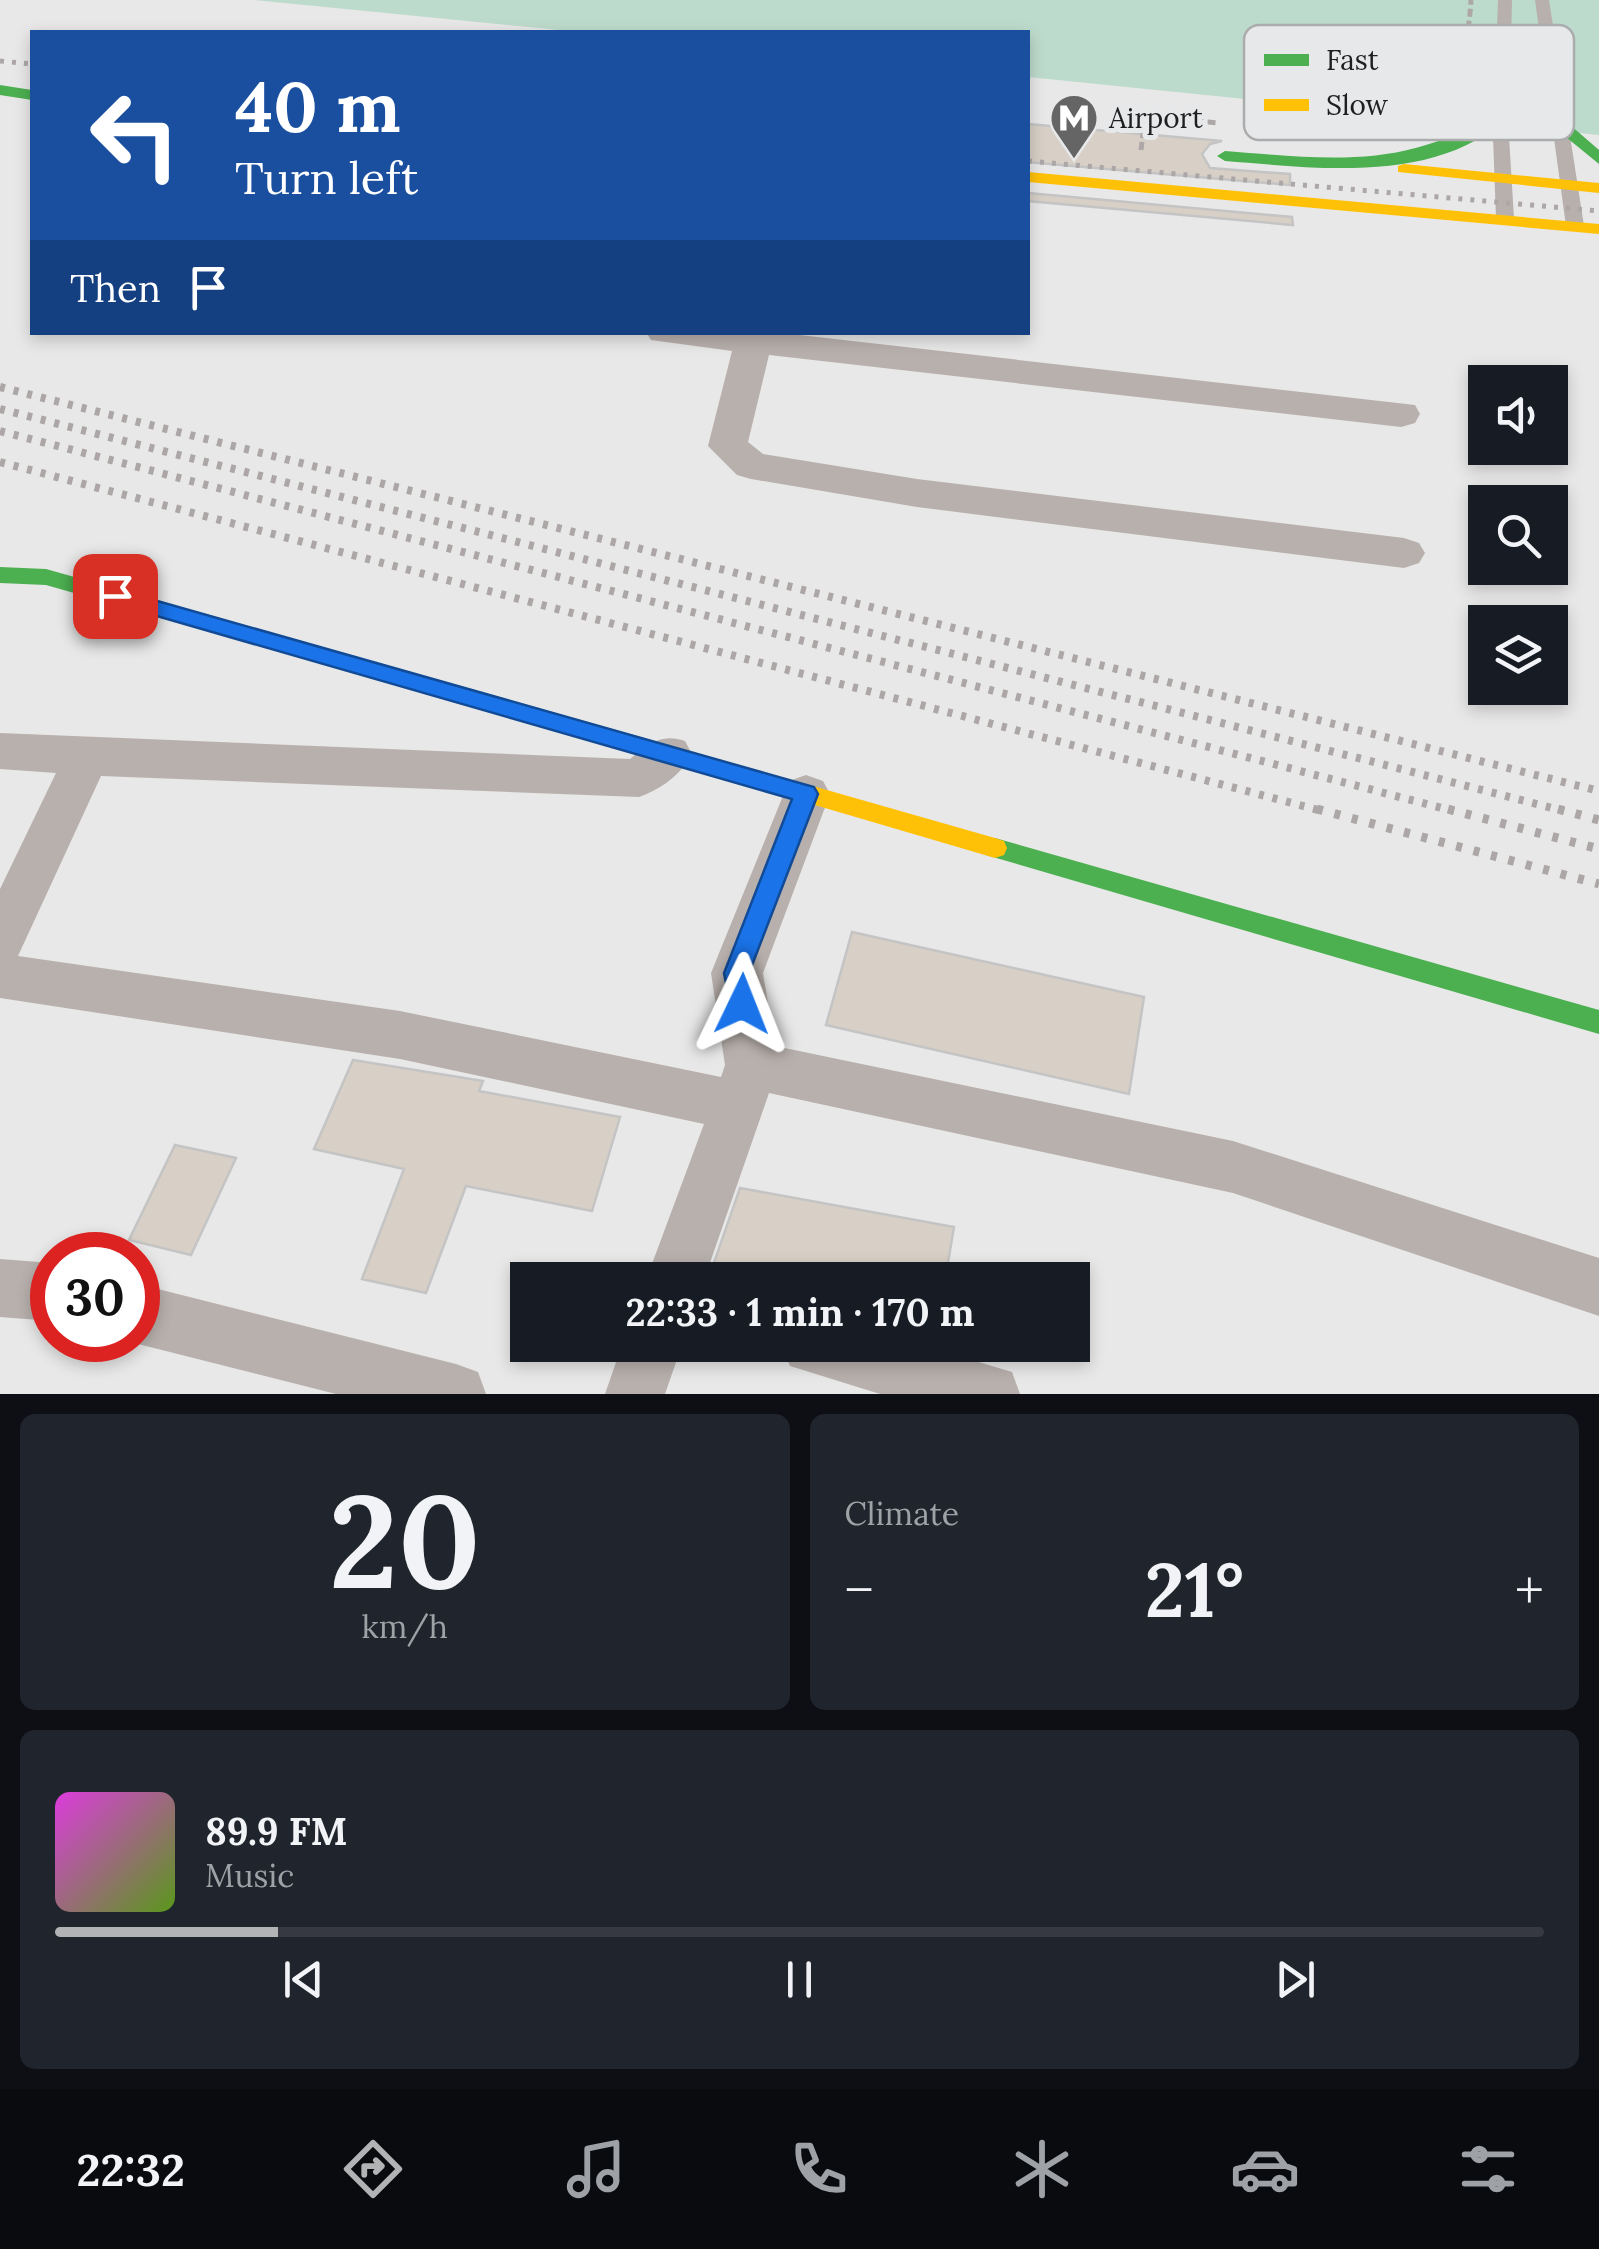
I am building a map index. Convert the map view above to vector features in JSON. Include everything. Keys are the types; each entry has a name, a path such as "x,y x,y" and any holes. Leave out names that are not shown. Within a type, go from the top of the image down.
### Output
{"main road":[{"path":"0,68 30,72"},
{"path":"0,90 30,95"},
{"path":"1361,165 1438,151 1463,140"},
{"path":"1574,140 1599,158"},
{"path":"1141,150 1361,165 1599,188"},
{"path":"1030,176 1599,229"},
{"path":"0,575 46,577 1599,1022"}],"street":[{"path":"689,335 1401,414"},
{"path":"754,343 728,446 752,466 918,493 1404,552"},
{"path":"0,750 87,757 639,778 669,754"},
{"path":"0,941 87,757"},
{"path":"681,1262 745,1086 736,973 806,794"},
{"path":"0,976 745,1086 1233,1167 1599,1287"},
{"path":"0,1288 30,1290"},
{"path":"160,1320 456,1394"},
{"path":"635,1394 646,1362"},
{"path":"873,1362 990,1394"}],"lane":[{"path":"1505,0 1505,25"},
{"path":"1542,0 1545,25"},
{"path":"1503,140 1500,177 1505,218"},
{"path":"1559,140 1575,226"}],"path":[{"path":"1470,25 1471,0"},
{"path":"1141,150 1145,117 1224,124"}],"green space":[{"path":"254,0 1599,0 1599,135 1574,132 1574,25 1244,25 1244,99 1030,77 1030,30 559,30"}],"building":[{"path":"1030,124 1222,141 1210,144 1202,154 1210,168 1290,174 1290,185 1030,162"},
{"path":"1030,193 1292,217 1293,225 1030,201"},
{"path":"852,932 1144,997 1129,1094 826,1025"},
{"path":"353,1060 483,1081 479,1091 620,1117 592,1211 466,1186 426,1293 362,1279 404,1169 314,1149"},
{"path":"175,1145 236,1158 191,1255 160,1248 160,1232 133,1232"},
{"path":"740,1188 954,1227 948,1262 714,1262"}],"railway":[{"path":"0,61 30,64"},
{"path":"1030,161 1599,211"},
{"path":"0,387 1599,791"},
{"path":"0,409 1568,812"},
{"path":"0,431 1457,812"},
{"path":"0,462 1326,812"},
{"path":"1317,809 1599,884"},
{"path":"1448,809 1599,849"},
{"path":"1558,809 1599,820"}],"traffic: fast":[{"path":"0,90 30,95"},
{"path":"1574,137 1599,159"},
{"path":"1225,156 1372,162 1407,157 1459,140"},
{"path":"0,575 46,577 676,756"},
{"path":"995,848 1599,1022"}],"traffic: slow":[{"path":"1404,169 1599,188"},
{"path":"1030,177 1599,229"},
{"path":"676,756 995,848"}],"place":[{"name":"Airport","path":"1074,160"}],"route":[{"path":"115,596 806,794 736,973 742,1004"}]}
